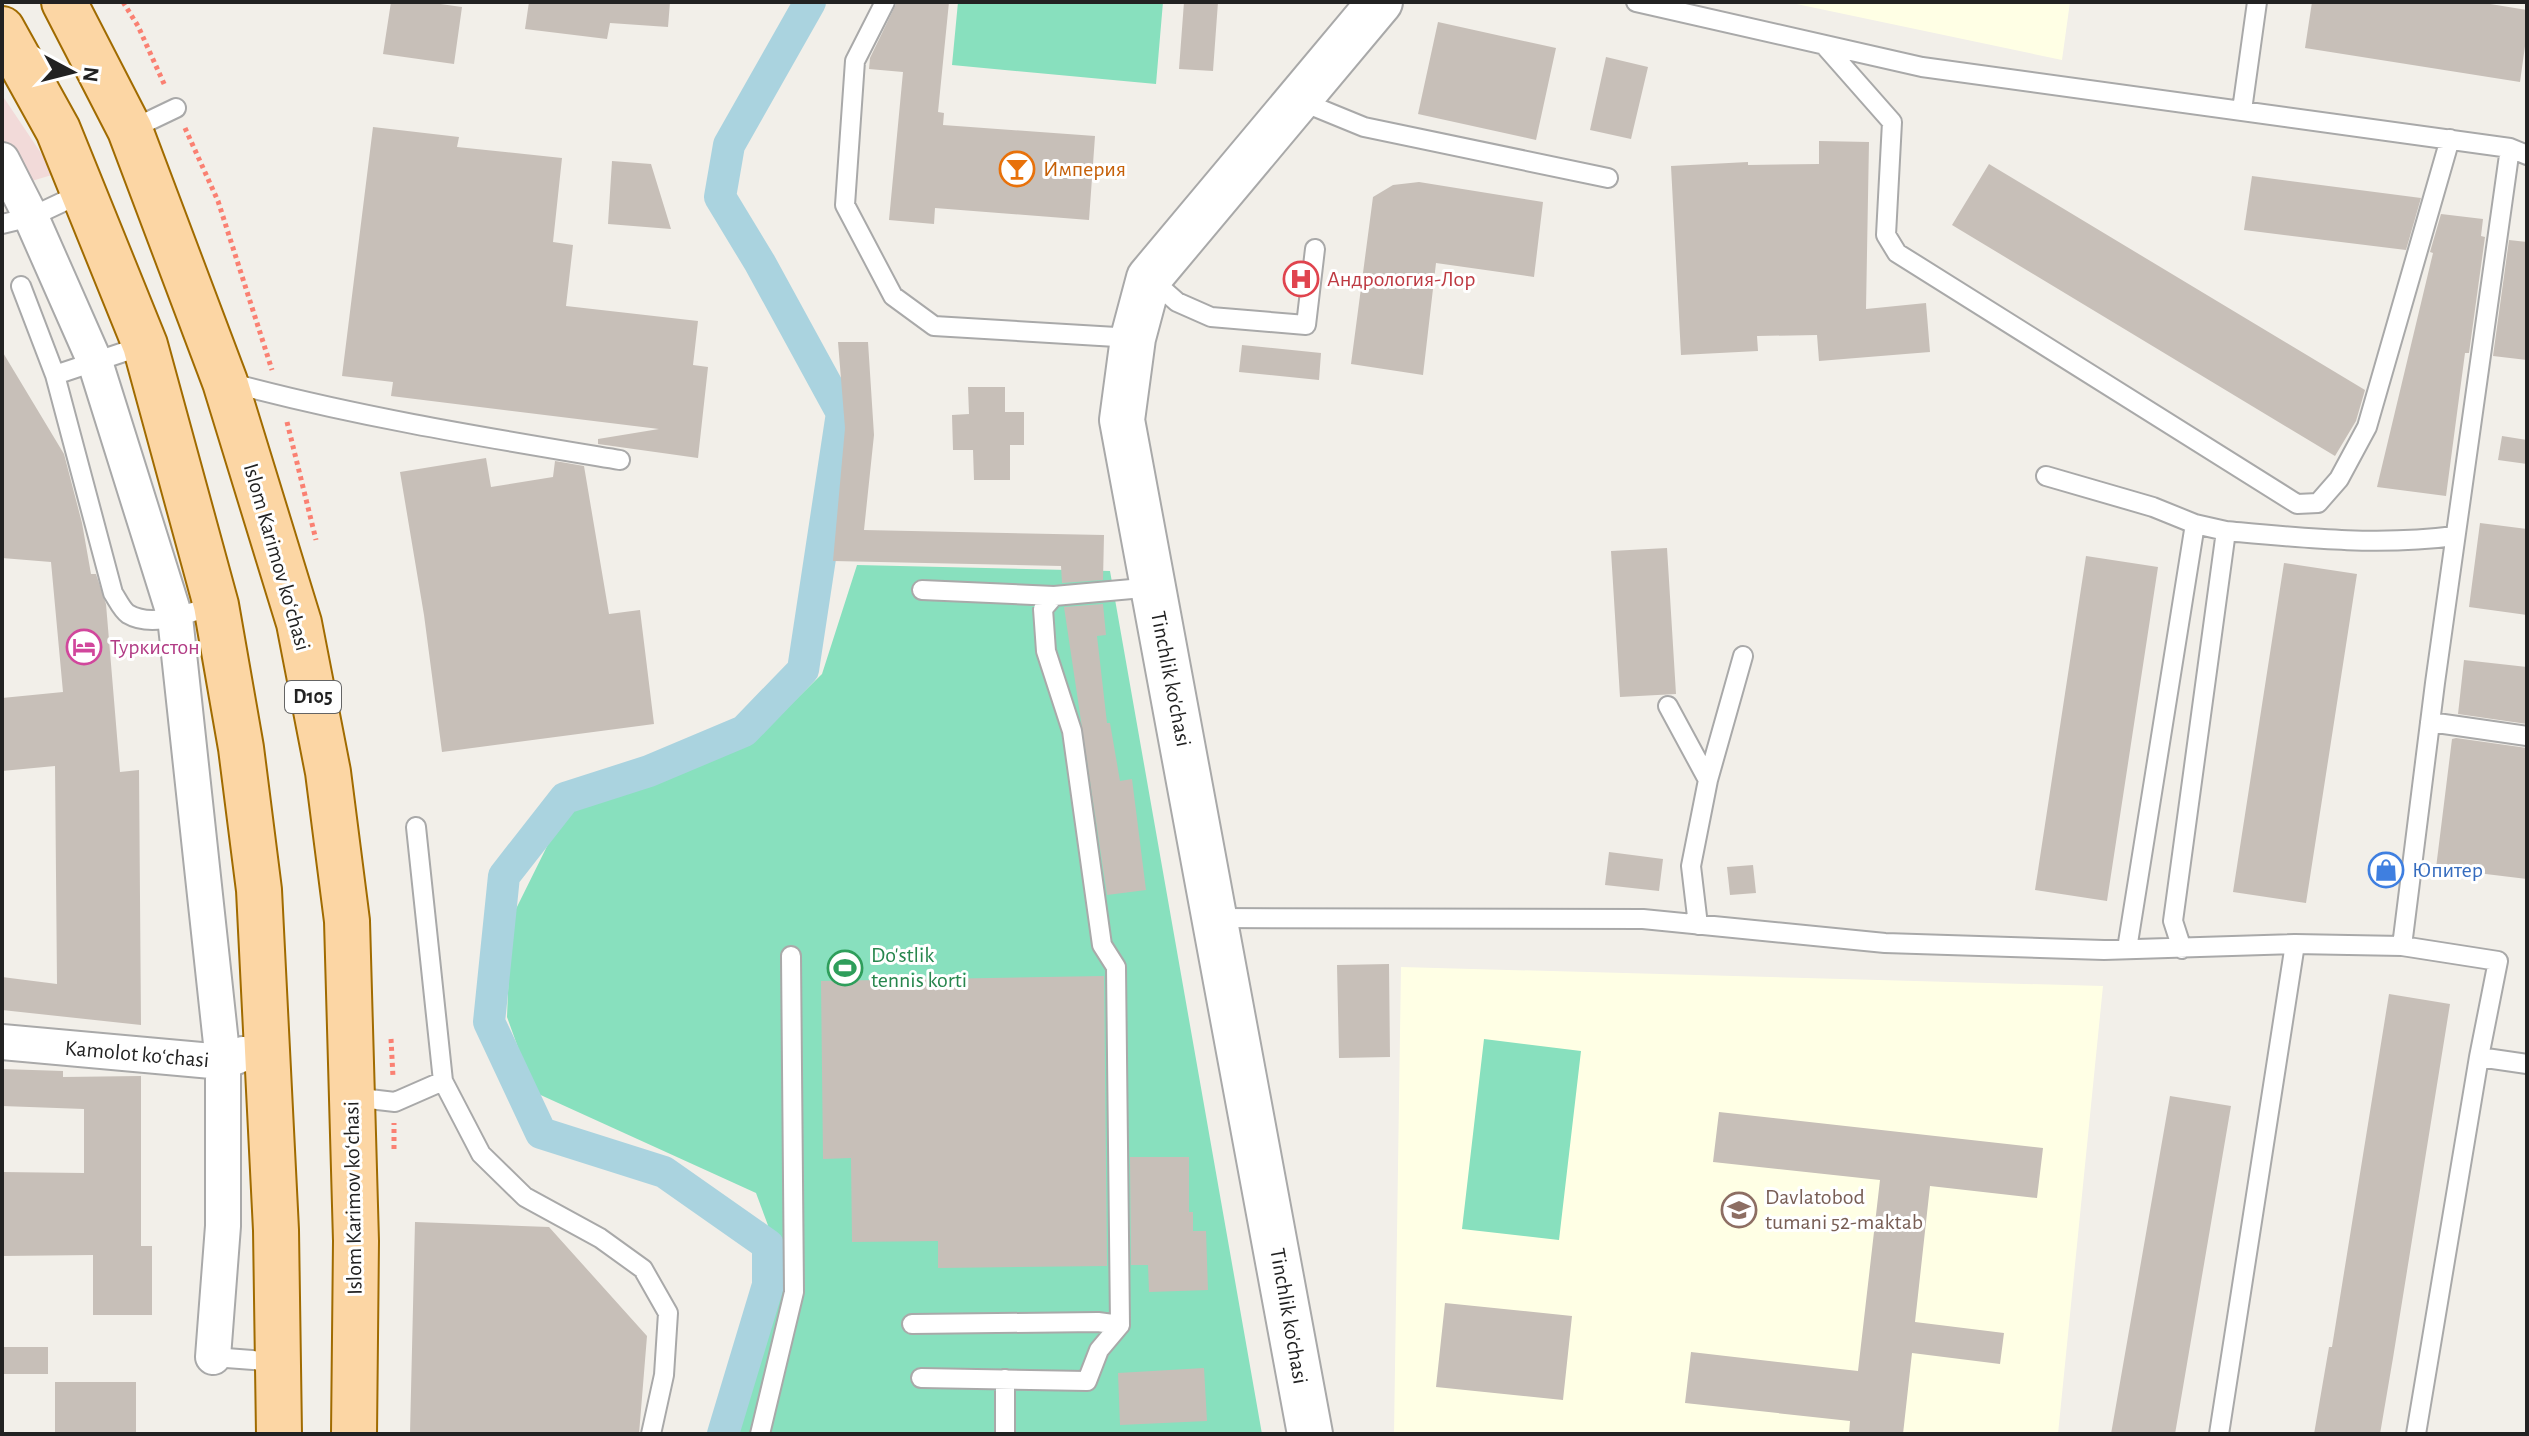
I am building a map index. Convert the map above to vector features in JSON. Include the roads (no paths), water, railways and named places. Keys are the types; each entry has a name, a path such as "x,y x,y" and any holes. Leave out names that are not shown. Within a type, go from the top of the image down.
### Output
{"main road":[{"name":"Islom Karimov koʻchasi","path":"64,2 130,130 225,382 299,623 328,772 347,921 356,1241 354,1434"},
{"path":"2,29 58,130 145,345 195,611 241,748 259,890 268,1045 276,1230 279,1434"}],"street":[{"name":"Tinchlik ko'chasi","path":"1310,1434 1122,420 1133,338 1149,278 1380,2"},
{"path":"2,160 16,220 95,362 195,611 223,1062 223,1226 213,1357"},
{"name":"Kamolot koʻchasi","path":"2,1042 223,1062 268,1045"}],"lane":[{"path":"885,2 855,61 845,205 893,296 934,326 1133,338"},
{"path":"1636,2 1922,67 2450,139 2518,152 2455,536 2402,946"},
{"path":"2242,110 2257,2"},
{"path":"1825,46 1892,122 1886,235 1897,253 2297,504 2318,503 2339,479 2367,427 2450,139"},
{"path":"1298,100 1364,127 1608,178"},
{"path":"130,130 176,108"},
{"path":"16,220 84,192"},
{"path":"1149,278 1177,302 1211,317 1306,325 1315,249"},
{"path":"21,286 55,375 113,593 126,613 149,620 195,611"},
{"path":"55,375 145,345"},
{"path":"225,382 281,397 443,430 620,460"},
{"path":"2046,476 2226,531 2354,542 2419,541 2455,536"},
{"path":"2127,949 2195,524"},
{"path":"2182,949 2173,921 2226,531"},
{"path":"922,590 1054,596 1154,587"},
{"path":"921,1378 1087,1381 1099,1350 1120,1325 1116,967 1102,945 1072,731 1046,651 1043,609 1054,596"},
{"path":"1698,925 1691,866 1708,780 1743,656"},
{"path":"1668,706 1708,780"},
{"path":"2430,722 2527,736"},
{"path":"416,827 443,1081 481,1154 525,1197 600,1238 643,1269 668,1313 664,1375 651,1434"},
{"path":"1216,918 1643,919 1885,943 2127,949 2295,944 2402,946 2498,961 2416,1434"},
{"path":"2219,1434 2295,944"},
{"path":"760,1434 794,1292 791,956"},
{"path":"2479,1057 2527,1064"},
{"path":"352,1097 395,1102 443,1081"},
{"path":"912,1324 1098,1322 1120,1325"},
{"path":"213,1357 278,1362"},
{"path":"1005,1379 1005,1434"}],"waterway":[{"path":"723,1434 768,1285 768,1245 664,1172 541,1133 489,1022 504,876 565,798 649,771 744,731 803,670 842,413 720,197 729,145 810,2"}],"place":[{"name":"Империя","path":"1017,169"},
{"name":"Андрология-Лор","path":"1301,279"},
{"name":"Туркистон","path":"84,647"},
{"name":"Юпитер","path":"2386,870"},
{"name":"Do'stlik tennis korti","path":"845,968"},
{"name":"Davlatobod tumani 52-maktab","path":"1739,1210"}]}
